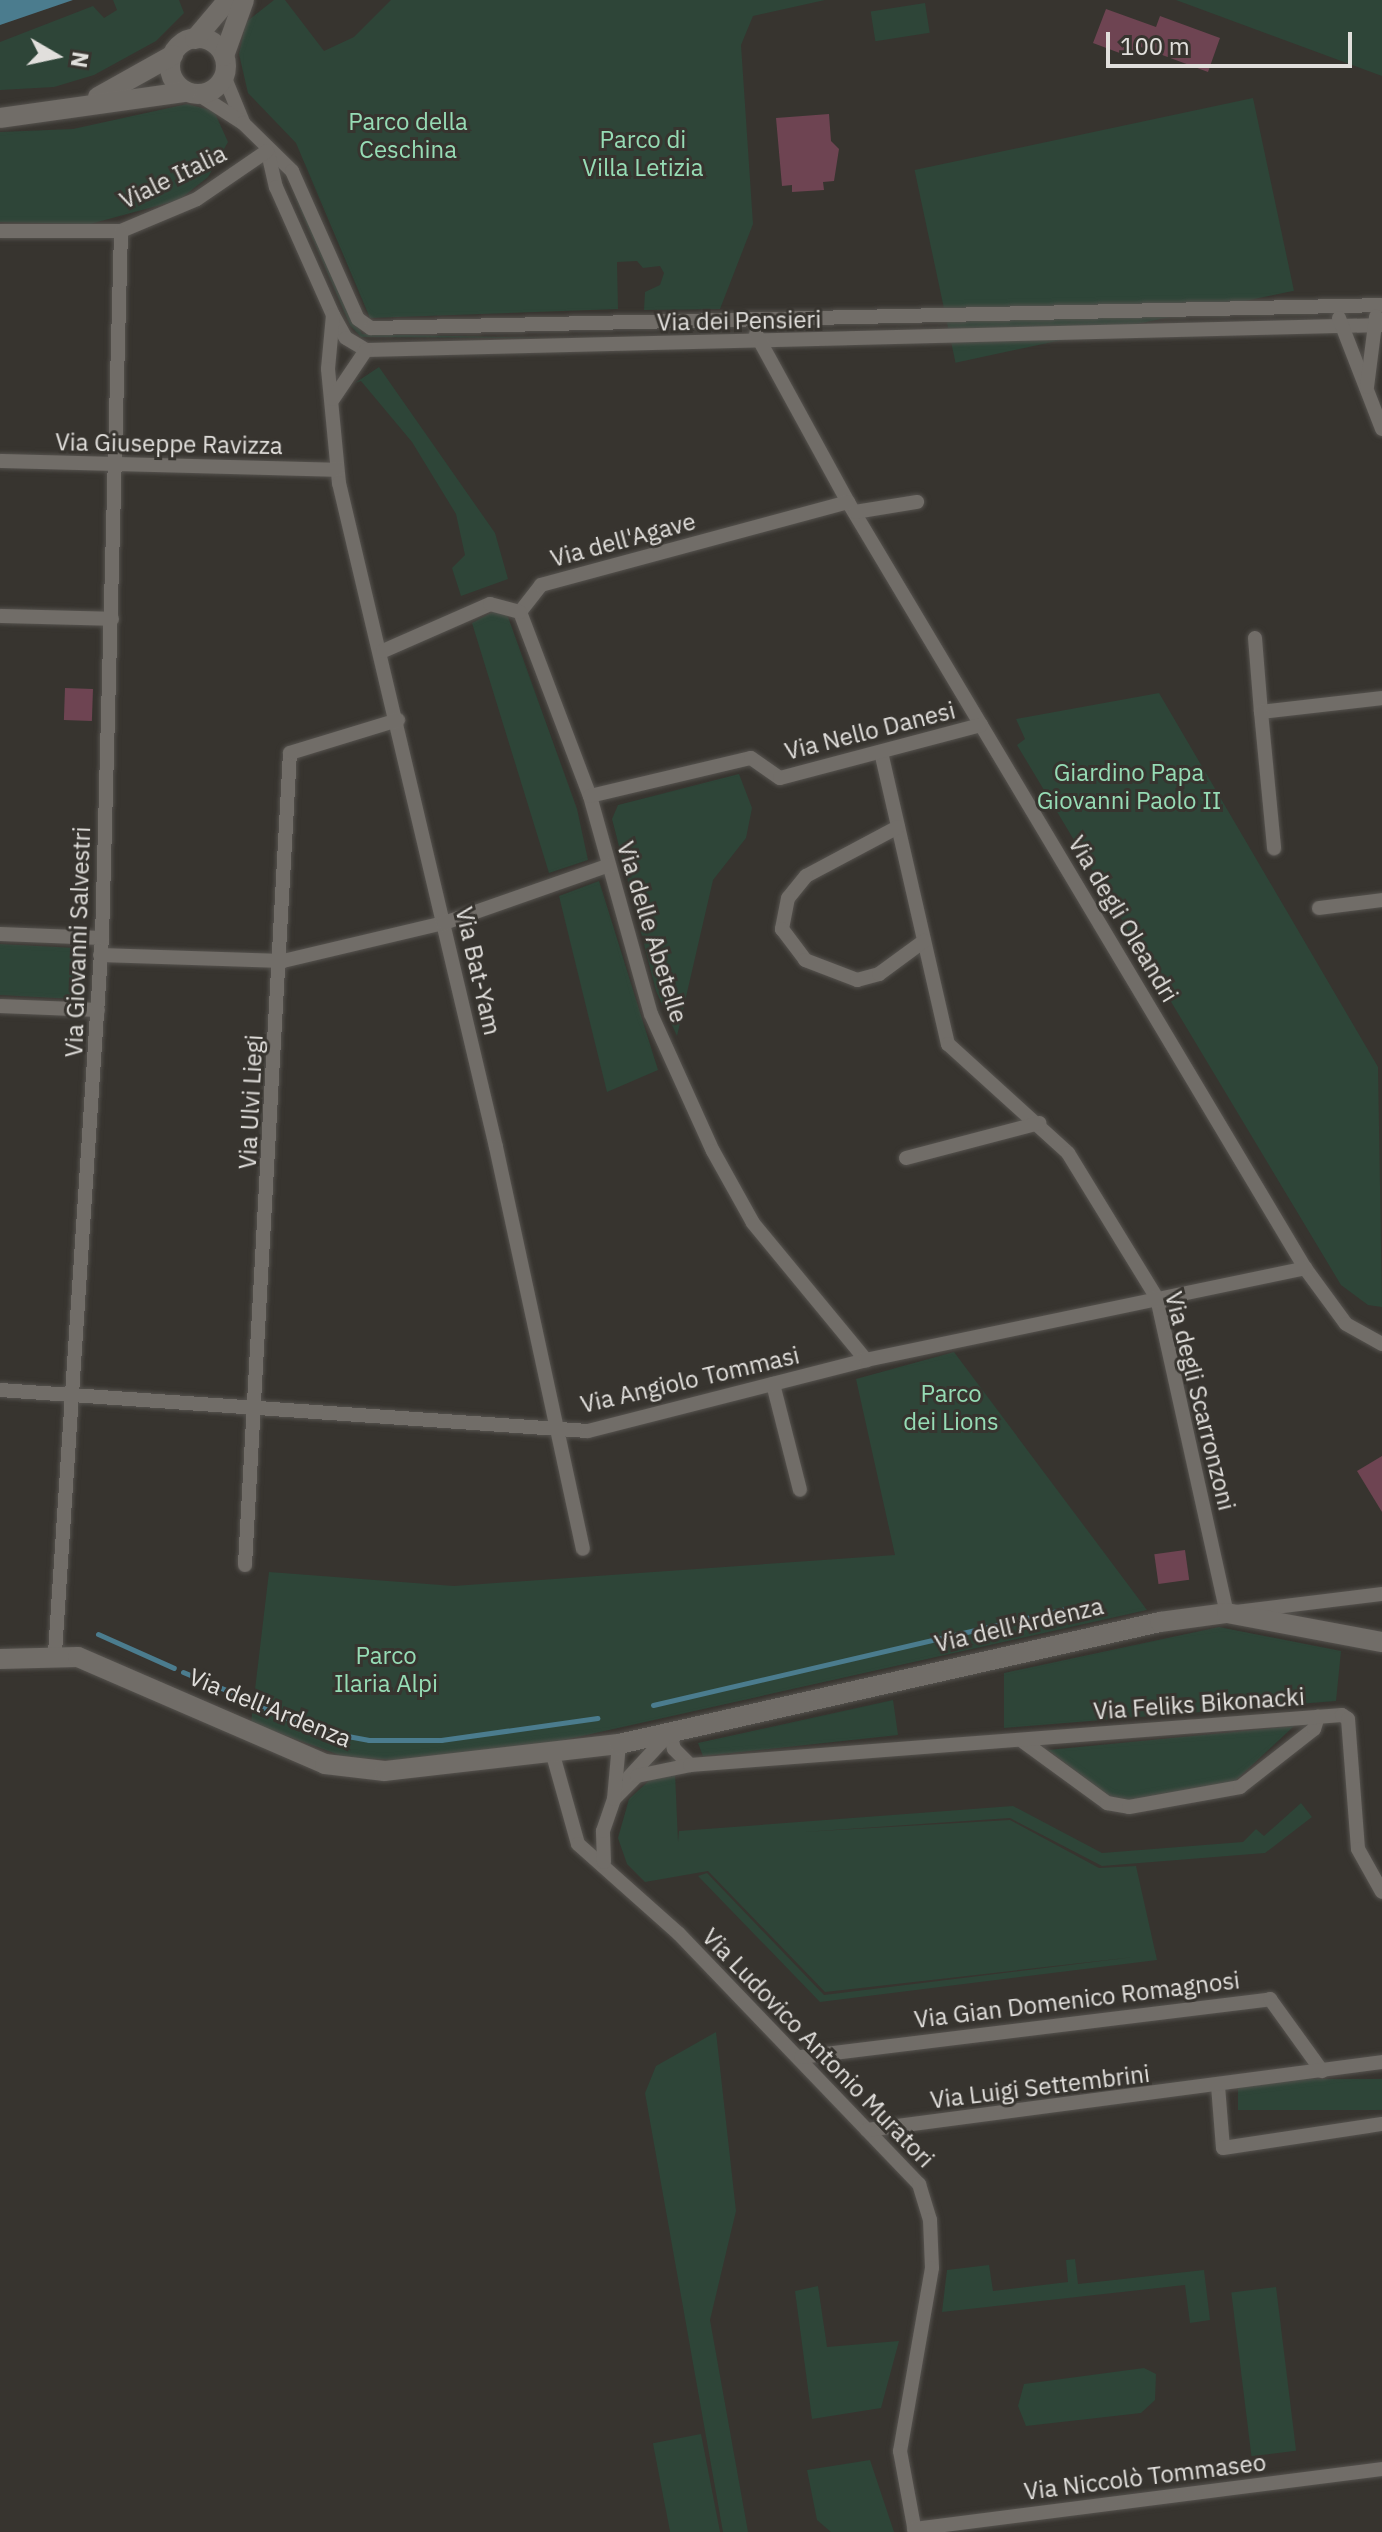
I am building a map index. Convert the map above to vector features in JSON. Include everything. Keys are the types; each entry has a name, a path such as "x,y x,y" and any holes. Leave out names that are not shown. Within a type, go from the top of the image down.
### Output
{"main road":[{"path":"65,111 173,55 195,39 228,0"},
{"path":"0,118 214,89 244,0"},
{"path":"195,39 212,42 224,66"},
{"path":"173,55 171,73 192,93"},
{"name":"Via dell'Ardenza","path":"0,1659 55,1653 90,1661 336,1767 438,1769 619,1744 1130,1626 1227,1613 1382,1642"}],"street":[{"name":"Via dei Pensieri","path":"224,66 243,123"},
{"name":"Via dei Pensieri","path":"192,93 243,123 267,152 297,178 366,327 752,322 1379,305 1379,325 366,350 346,338 333,315 276,187 267,152"},
{"name":"Viale Italia","path":"0,231 121,231 197,199 267,152"},
{"name":"Via Giovanni Salvestri","path":"55,1653 75,1396 102,938 121,231"},
{"path":"1338,306 1339,326 1382,429"},
{"name":"Via Bat-Yam","path":"333,315 331,403 337,470 383,651 561,1430 583,1549"},
{"name":"Via degli Oleandri","path":"752,322 759,342 852,507 1305,1268 1346,1324 1381,1348"},
{"path":"1367,388 1379,325"},
{"path":"331,403 346,371 366,350"},
{"name":"Via Giuseppe Ravizza","path":"0,461 337,470"},
{"name":"Via dell'Agave","path":"520,612 541,585 852,507 917,502"},
{"path":"383,651 490,604 520,612"},
{"name":"Via delle Abetelle","path":"520,612 590,796 607,866 651,1014 732,1190 866,1360"},
{"path":"0,616 112,619"},
{"path":"1255,638 1274,848"},
{"path":"1261,712 1382,698"},
{"name":"Via Ulvi Liegi","path":"245,1565 283,961 290,753 398,720"},
{"name":"Via Nello Danesi","path":"590,796 751,758 780,778 981,725"},
{"name":"Via degli Scarronzoni","path":"881,752 948,1044 1039,1123 1076,1163 1157,1298 1227,1613"},
{"path":"898,827 806,876 788,898 782,929 805,960 857,980 879,974 924,941"},
{"path":"100,955 283,961 444,923 607,866"},
{"path":"1319,908 1382,900"},
{"path":"0,934 102,938"},
{"path":"0,1006 98,1010"},
{"path":"906,1158 1039,1123"},
{"name":"Via Angiolo Tommasi","path":"0,1390 588,1431 866,1360 1305,1268"},
{"path":"773,1384 800,1490"},
{"path":"1227,1613 1382,1594"},
{"path":"1318,1717 1348,1719 1358,1849 1382,1892"},
{"name":"Via Feliks Bikonacki","path":"624,1784 652,1770 690,1765 1318,1717 1314,1729 1240,1787 1129,1807 1107,1803 1021,1740"},
{"path":"670,1733 674,1749 690,1765"},
{"path":"614,1799 670,1733"},
{"path":"604,1862 603,1831 614,1799 619,1744"},
{"name":"Via Ludovico Antonio Muratori","path":"553,1755 578,1844 604,1862 801,2057 919,2184 932,2237 928,2308 900,2434 900,2473 914,2531"},
{"name":"Via Gian Domenico Romagnosi","path":"801,2057 1270,1999 1322,2071"},
{"name":"Via Luigi Settembrini","path":"867,2130 1382,2062"},
{"path":"1218,2086 1223,2148 1382,2124"},
{"name":"Via Niccolò Tommaseo","path":"914,2531 1382,2469"}],"green space":[{"path":"113,0 179,0 184,13 156,41 94,75 54,87 0,90 0,42 93,6 104,18 117,10"},
{"path":"274,0 285,0 324,51 354,37 391,0 825,0 753,16 741,45 753,224 720,309 644,310 645,292 660,285 664,273 660,266 643,268 637,261 617,262 618,309 370,318 296,143 248,93 239,54 246,22"},
{"path":"1176,0 1382,0 1382,76"},
{"path":"925,3 930,33 875,41 871,12"},
{"path":"1253,98 1294,291 956,363 915,170"},
{"path":"187,104 214,111 228,142 208,177 179,200 90,224 0,222 0,132 73,129"},
{"path":"292,190 362,334 548,338 361,337 350,325"},
{"path":"379,367 495,533 508,579 461,596 452,568 465,555 456,514 412,442 361,381 355,383"},
{"path":"504,606 577,809 588,860 549,873 472,623"},
{"name":"Giardino Papa Giovanni Paolo II","path":"1159,693 1378,1067 1382,1307 1368,1305 1341,1285 1017,745 1025,739 1016,719"},
{"path":"739,774 752,808 746,838 713,880 677,1036 656,991 612,819 618,805"},
{"path":"599,881 658,1070 607,1092 559,896"},
{"path":"0,944 86,949 83,999 0,995"},
{"name":"Parco Ilaria Alpi","path":"954,1352 1147,1610 555,1742 395,1760 345,1757 251,1723 269,1572 454,1586 895,1555 856,1379"},
{"path":"1219,1627 1341,1651 1336,1701 1004,1728 1004,1673"},
{"path":"893,1700 898,1735 703,1756 698,1743"},
{"path":"1294,1726 1234,1782 1117,1802 1048,1750"},
{"path":"675,1773 678,1842 679,1831 1013,1806 1102,1853 1243,1842 1256,1829 1264,1836 1301,1803 1312,1817 1265,1853 1102,1866 1010,1818 803,1832 1010,1820 1099,1868 1136,1866 1157,1960 820,2002 698,1876 707,1873 824,1995 1134,1957 825,1992 708,1871 645,1882 627,1864 618,1838 629,1799 651,1779"},
{"path":"716,2032 736,2211 710,2320 748,2532 723,2532 645,2093 656,2066"},
{"path":"1238,2079 1382,2079 1382,2110 1238,2110"},
{"path":"1075,2259 1078,2284 1204,2270 1210,2320 1190,2323 1185,2285 942,2312 947,2270 989,2265 993,2291 1068,2282 1066,2260"},
{"path":"818,2286 827,2347 899,2341 881,2408 812,2419 795,2291"},
{"path":"1276,2287 1296,2451 1251,2456 1231,2292"},
{"path":"1144,2368 1156,2374 1155,2400 1141,2413 1026,2426 1018,2406 1024,2384"},
{"path":"701,2434 720,2532 670,2532 653,2443"},
{"path":"870,2460 894,2532 831,2532 817,2520 807,2470"}],"water":[{"path":"0,0 73,0 0,25"}],"building":[{"path":"1106,9 1156,27 1160,16 1220,38 1208,72 1138,46 1133,58 1093,43"},
{"path":"829,114 831,141 839,149 834,181 823,182 824,190 792,192 792,185 782,186 776,118"},
{"path":"65,688 93,689 92,721 64,720"},
{"path":"1382,1456 1382,1512 1357,1471"},
{"path":"1185,1550 1189,1580 1158,1584 1154,1554"}],"waterway":[{"path":"653,1705 1065,1609"},
{"path":"98,1634 174,1668"},
{"path":"183,1672 238,1695"},
{"path":"254,1703 310,1729 369,1740 441,1740 597,1718"}],"park label":[{"name":"Parco della Ceschina","path":"408,136"},
{"name":"Parco di Villa Letizia","path":"643,154"},
{"name":"Parco dei Lions","path":"951,1408"}]}
